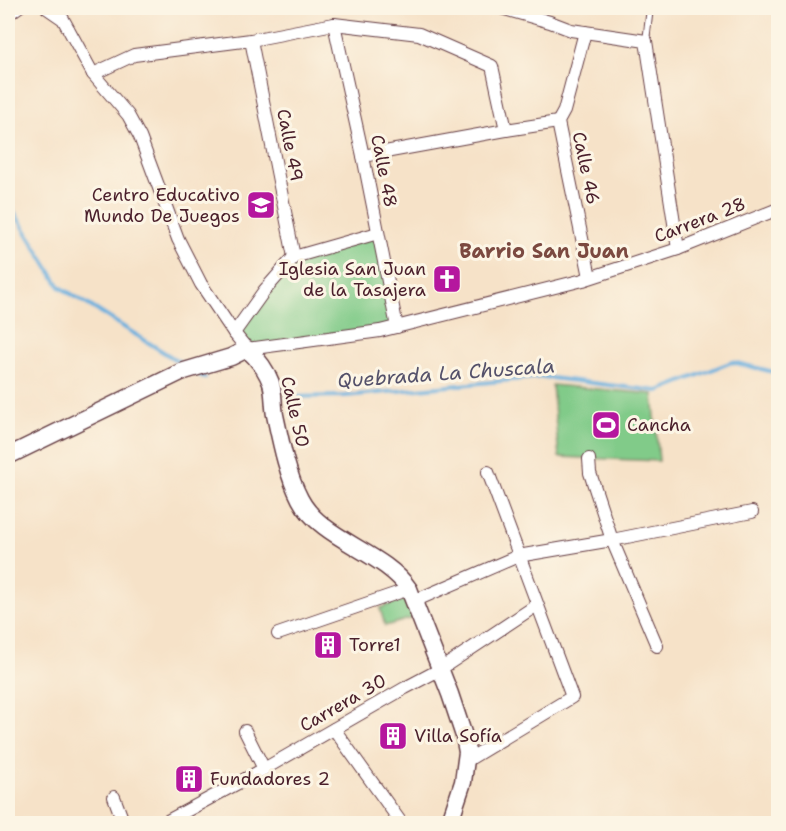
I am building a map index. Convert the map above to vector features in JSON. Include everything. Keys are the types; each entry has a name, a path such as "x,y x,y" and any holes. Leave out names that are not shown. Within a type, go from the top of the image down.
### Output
{"street":[{"name":"Calle 50","path":"47,8 63,19 93,74 128,115 140,136 178,239 201,284 234,333 259,360 271,384 288,467 299,498 308,512 326,527 382,563 404,581 411,595 464,736 467,752 463,782 449,824"},
{"path":"501,8 571,30 646,41 678,249"},
{"path":"93,74 134,55 251,39 334,24 418,34 492,66 507,130"},
{"name":"Calle 48","path":"334,24 397,327"},
{"name":"Calle 46","path":"585,32 564,111 558,122 590,277"},
{"name":"Calle 49","path":"251,39 294,257"},
{"path":"363,156 558,122"},
{"name":"Carrera 28","path":"247,349 380,331 590,277 678,249 778,210"},
{"path":"234,333 264,291 294,257 378,233"},
{"path":"8,456 181,372 231,357 247,349"},
{"path":"589,459 590,472 612,540 657,646"},
{"path":"466,761 572,697 488,472"},
{"path":"278,634 411,595 519,556 753,512"},
{"name":"Carrera 30","path":"162,824 439,670 537,605"},
{"path":"334,729 402,824"},
{"path":"245,731 264,769"},
{"path":"114,797 124,824"}],"lane":[{"path":"8,18 22,8"},
{"path":"646,41 650,8"}],"green space":[{"path":"378,235 396,327 254,354 238,327 294,259"},
{"name":"Cancha","path":"552,385 653,394 659,461 559,457"},
{"path":"406,599 413,618 385,626 380,608"}],"waterway":[{"path":"8,202 60,287 184,365"},
{"name":"Quebrada La Chuscala","path":"287,397 345,396 543,377 658,391 732,362 778,373"},
{"path":"195,372 205,378"}],"place":[{"name":"Centro Educativo Mundo De Juegos","path":"261,205"},
{"name":"Iglesia San Juan de la Tasajera","path":"447,279"},
{"name":"Cancha","path":"606,425"},
{"name":"Torre1","path":"328,645"},
{"name":"Villa Sofía","path":"393,736"},
{"name":"Fundadores 2","path":"189,779"}],"district":[{"name":"Barrio San Juan","path":"544,251"}]}
